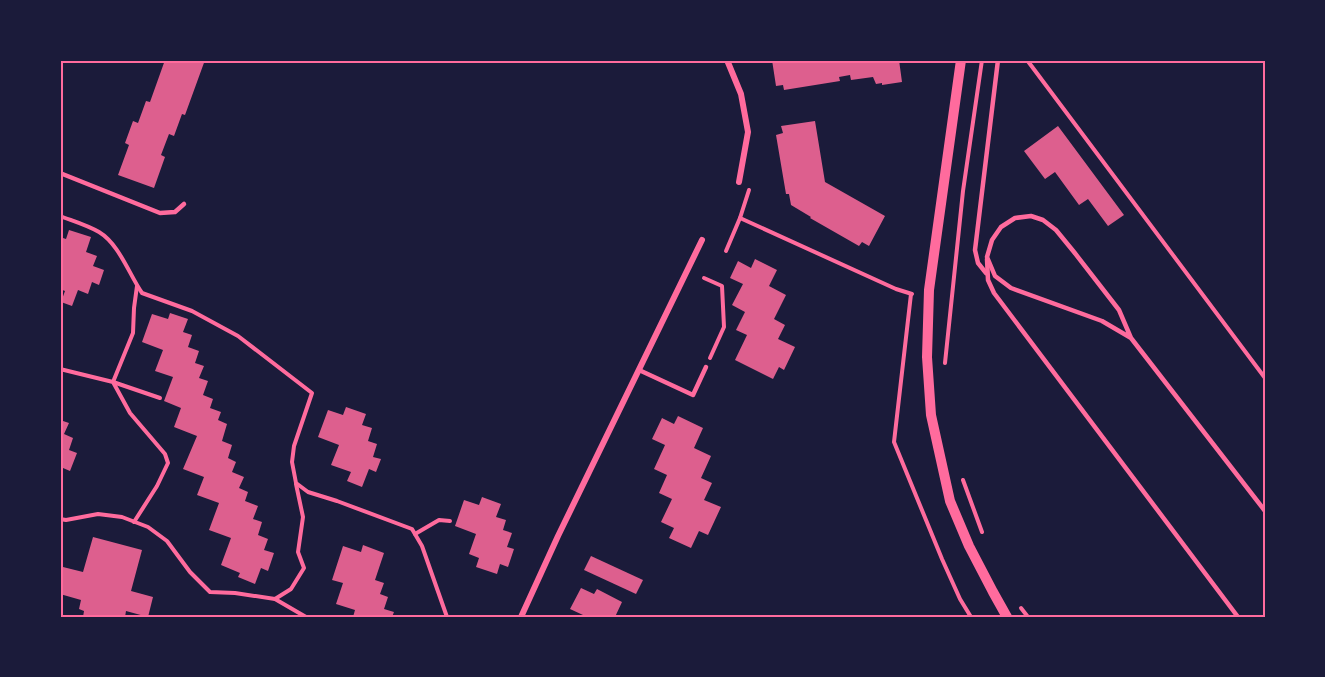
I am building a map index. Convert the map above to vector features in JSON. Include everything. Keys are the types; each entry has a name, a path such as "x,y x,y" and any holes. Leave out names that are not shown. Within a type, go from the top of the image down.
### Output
{"street":[{"path":"728,60 741,94 748,132 740,182"},
{"path":"961,60 929,290 927,357 931,415 950,501 969,546 1007,617"},
{"path":"521,617 702,240"}],"lane":[{"path":"986,273 978,263 975,250 998,60"},
{"path":"60,173 160,213 175,212 184,204"},
{"path":"1238,617 994,293 986,273 987,257 992,240 1001,227 1015,219 1031,216 1043,220 1056,230 1119,310 1131,338 1265,511"},
{"path":"987,257 995,276 1011,288 1102,321 1131,338"},
{"path":"639,370 693,395 706,367"}],"path":[{"path":"945,373 963,191 982,60"},
{"path":"1027,60 1265,378"},
{"path":"726,251 750,186 740,182"},
{"path":"60,216 91,227 102,234 122,257 142,293 192,311 238,336 312,393 291,462 303,517 298,552 304,568 291,589 275,599"},
{"path":"740,218 896,289 913,294 894,442 942,559 971,617"},
{"path":"704,278 722,286 724,327 706,367"},
{"path":"113,382 133,333 137,285"},
{"path":"60,369 113,382 160,398"},
{"path":"113,382 130,413 165,454 168,463 158,486 134,522"},
{"path":"959,470 982,533"},
{"path":"296,483 308,492 412,529 422,546 447,617"},
{"path":"60,519 98,514 122,517 148,527 167,541 190,572 210,592 275,599 306,617"},
{"path":"415,534 439,520 450,522"},
{"path":"1018,603 1028,617"}],"building":[{"path":"165,60 205,60 185,115 182,114 174,136 169,134 161,155 165,157 154,188 118,175 129,145 125,143 133,121 138,123 146,101 150,102"},
{"path":"772,60 899,60 902,82 882,85 882,83 876,84 873,77 851,80 850,75 839,77 840,81 784,90 783,85 776,86"},
{"path":"815,121 825,182 885,216 869,246 862,242 859,246 810,218 791,205 789,194 786,194 776,135 783,133 781,126"},
{"path":"1058,126 1124,215 1108,226 1088,199 1079,205 1055,172 1045,179 1024,151"},
{"path":"69,230 91,237 86,252 97,256 93,266 104,270 99,285 92,282 88,294 78,290 72,306 61,302 65,291 60,289 60,237 66,239"},
{"path":"755,259 777,270 769,286 786,295 774,319 785,325 778,339 795,347 784,370 779,367 773,379 735,360 747,335 736,330 745,312 732,305 743,284 730,278 738,261 751,268"},
{"path":"170,313 188,319 183,332 192,335 188,347 199,351 195,363 204,366 199,378 208,381 203,395 213,399 210,408 221,412 218,420 227,424 222,441 232,445 228,458 236,462 232,472 244,477 239,488 248,492 245,501 258,506 253,519 262,522 258,535 268,539 264,550 274,553 268,571 261,568 255,584 238,577 240,573 221,565 231,538 209,530 219,503 197,495 204,477 183,469 197,436 174,427 181,408 164,401 173,377 155,371 163,350 142,342 152,314 168,319"},
{"path":"346,407 366,414 362,425 372,428 368,441 377,444 373,457 381,459 376,472 369,469 362,487 347,481 351,472 331,465 339,445 318,437 328,410 343,415"},
{"path":"678,416 703,428 694,448 711,456 701,478 712,483 704,500 721,507 708,535 699,531 691,548 669,538 674,528 661,522 672,499 659,493 667,475 654,469 665,445 652,439 662,418 674,424"},
{"path":"60,420 69,423 64,434 73,438 69,450 77,453 70,471 63,468 60,475"},
{"path":"482,497 501,504 496,517 506,520 503,530 512,533 507,547 514,549 508,567 500,564 497,574 476,567 479,558 469,554 476,534 455,526 464,500 479,505"},
{"path":"93,537 142,550 131,591 153,597 148,617 126,611 125,617 83,617 84,611 79,609 81,600 60,594 63,567 83,572"},
{"path":"363,545 384,553 375,580 384,583 380,594 388,597 384,609 394,612 392,617 353,617 355,610 336,604 343,583 332,580 343,546 361,552"},
{"path":"591,556 643,580 636,594 584,570"},
{"path":"581,588 594,594 597,589 622,602 615,617 582,617 583,615 570,609"}]}
